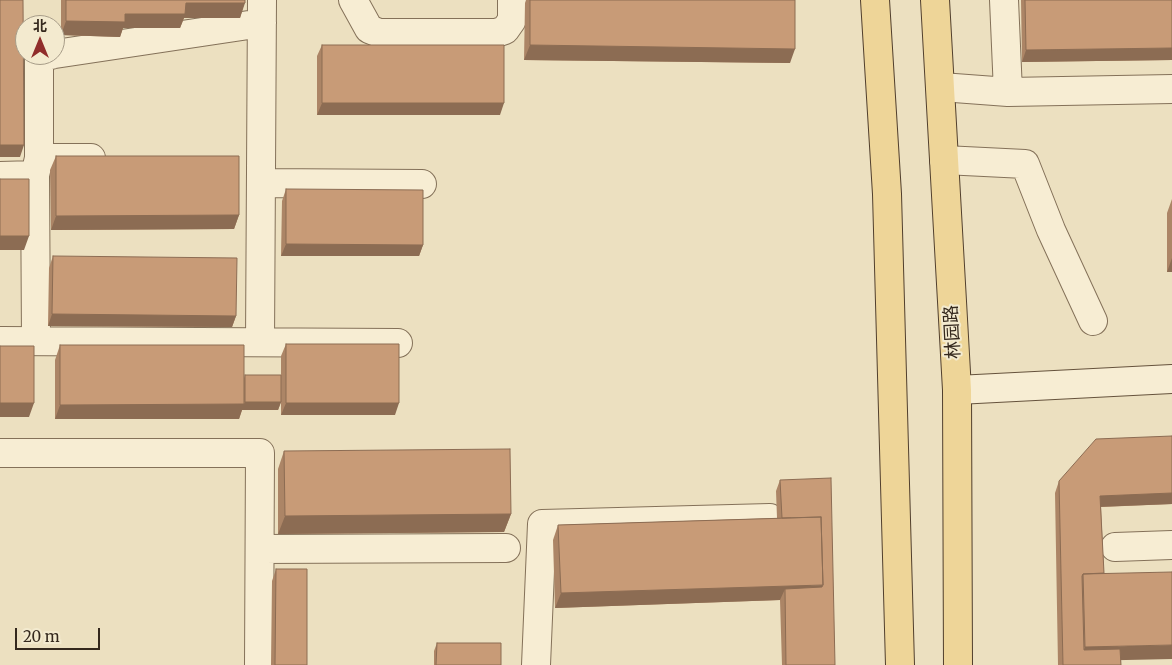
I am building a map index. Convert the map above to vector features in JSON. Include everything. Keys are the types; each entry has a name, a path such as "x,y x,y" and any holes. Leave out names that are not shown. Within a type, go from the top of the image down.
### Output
{"main road":[{"path":"875,0 887,194 900,665"},
{"name":"林园路","path":"935,0 957,390 958,665"}],"street":[{"path":"353,0 369,29 379,34 496,34 505,30 512,20 512,0"},
{"path":"1004,0 1008,92"},
{"path":"65,53 262,12 260,342"},
{"path":"36,341 42,296 37,167 39,65"},
{"path":"941,87 1008,92 1172,90"},
{"path":"232,157 261,170 422,184"},
{"path":"0,176 37,167 116,158"},
{"path":"944,160 1025,164 1051,230 1093,321"},
{"path":"0,341 398,343"},
{"path":"957,390 1172,380"},
{"path":"0,453 260,454 259,665"},
{"path":"536,665 542,524 770,518"},
{"path":"1116,547 1172,545"},
{"path":"260,549 506,548"}],"building":[{"path":"0,0 23,0 23,15 15,15 15,65 23,65 24,145 0,145"},
{"path":"66,0 245,0 245,3 186,3 185,14 125,14 125,22 66,21"},
{"path":"530,0 795,0 795,49 530,45"},
{"path":"1025,0 1172,0 1172,48 1026,50"},
{"path":"322,45 504,45 504,103 322,103"},
{"path":"56,156 239,156 239,215 56,216"},
{"path":"0,179 29,179 29,236 0,236"},
{"path":"286,189 423,190 423,245 286,244"},
{"path":"53,256 237,258 236,316 52,314"},
{"path":"286,344 399,344 399,403 286,403"},
{"path":"60,345 244,345 244,404 60,405"},
{"path":"0,346 34,346 34,403 0,403"},
{"path":"245,375 281,375 281,402 245,402"},
{"path":"1172,436 1172,493 1100,496 1104,573 1083,574 1082,576 1084,650 1120,649 1121,665 1063,665 1059,481 1096,439"},
{"path":"510,449 511,514 285,516 284,451"},
{"path":"831,478 835,665 786,665 785,589 822,587 823,585 821,517 782,518 780,480"},
{"path":"821,517 823,585 561,593 558,525"},
{"path":"276,569 307,569 307,665 275,665"},
{"path":"1172,572 1172,645 1085,647 1083,574"},
{"path":"437,643 501,643 501,665 436,665"}]}
